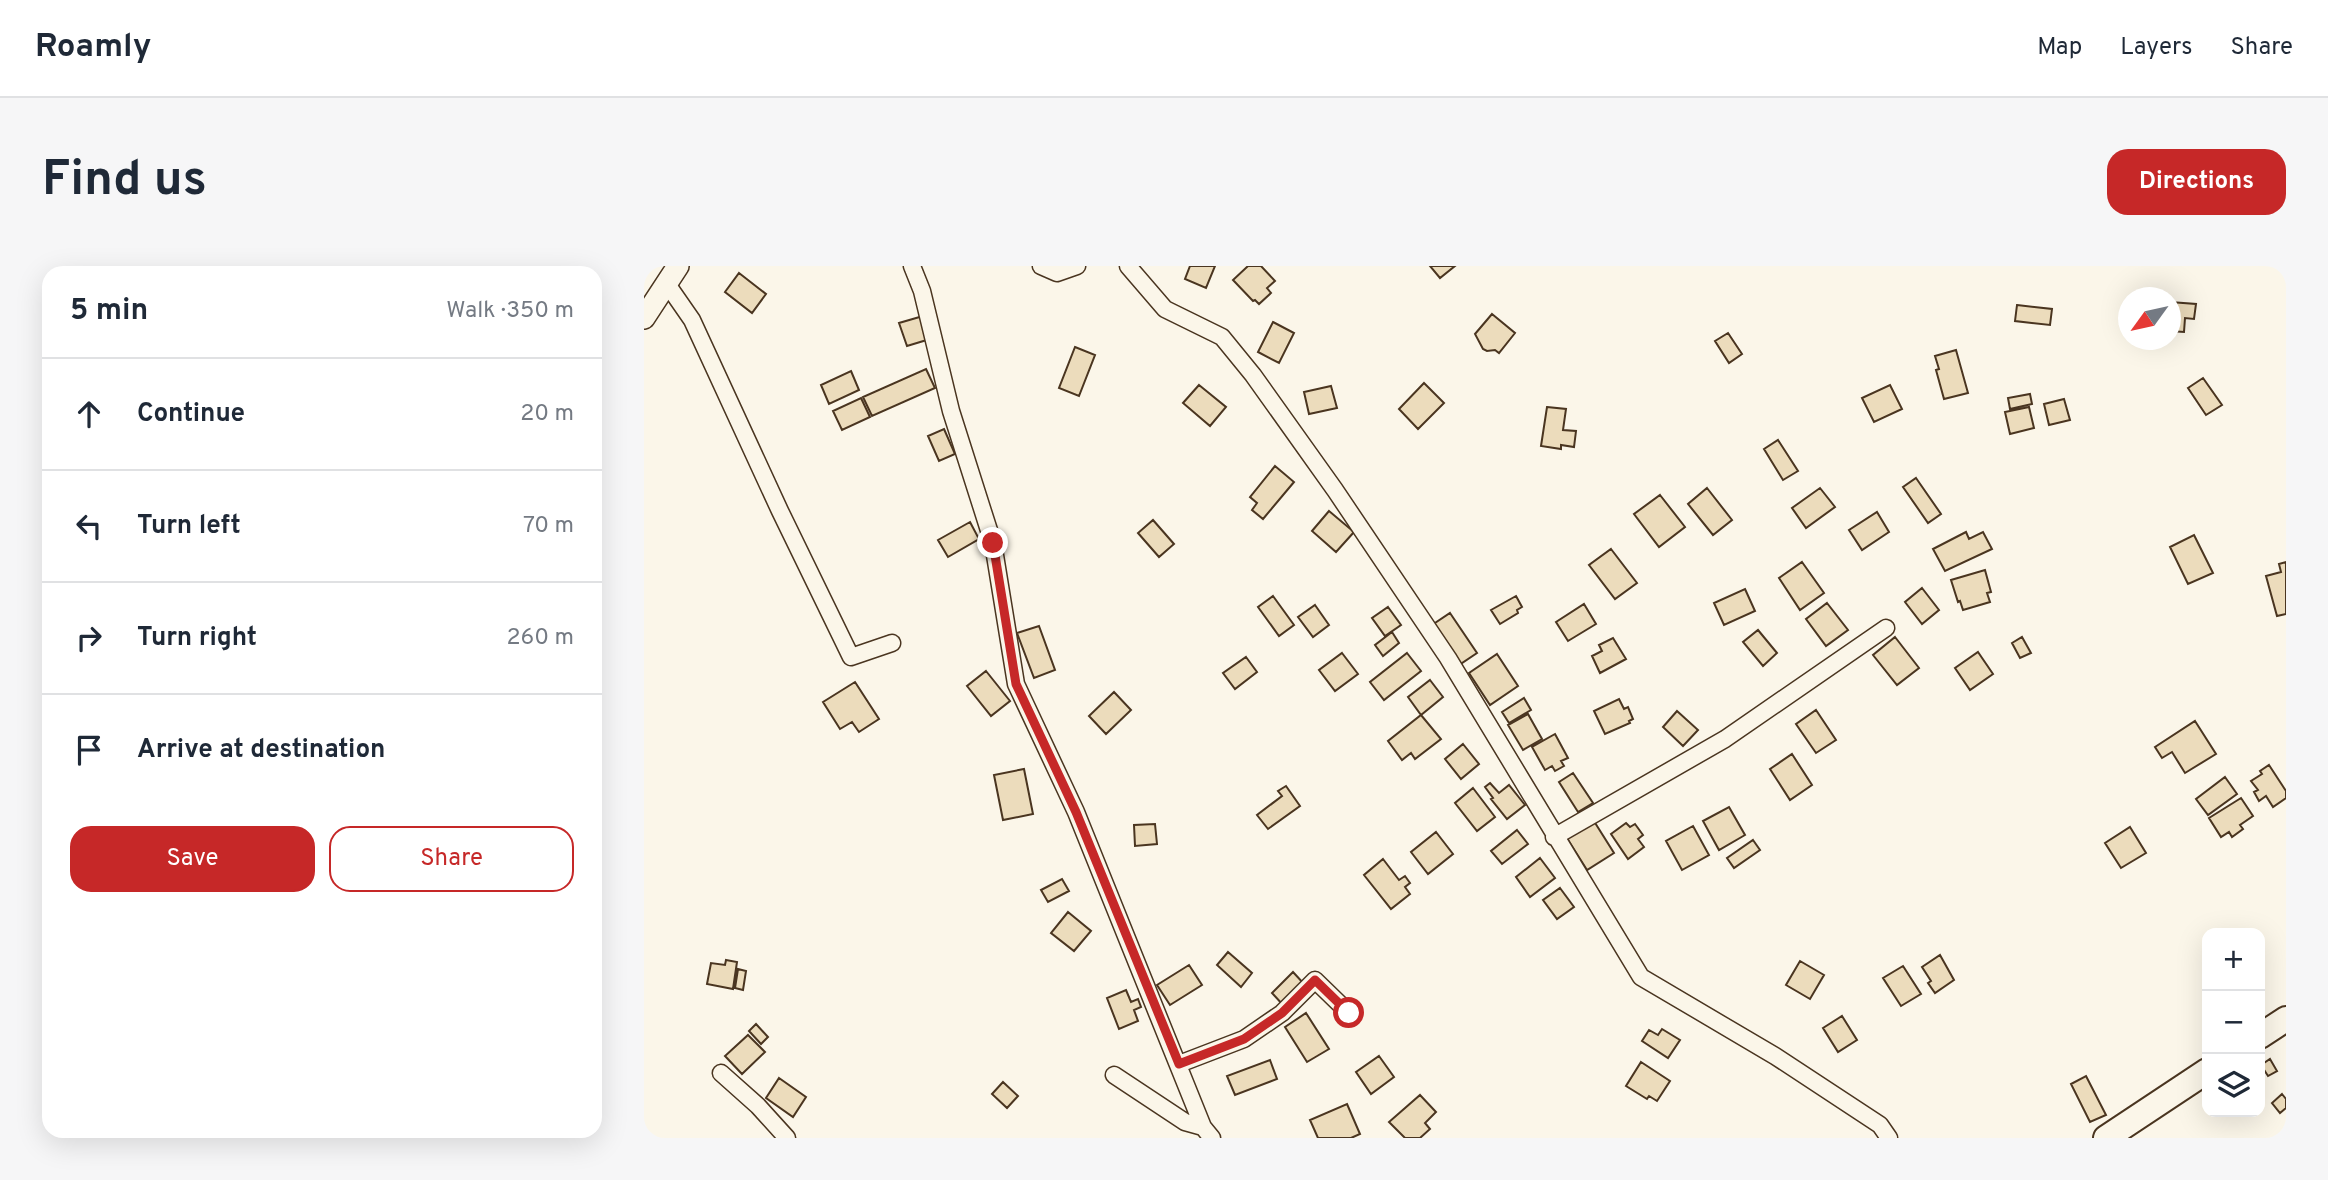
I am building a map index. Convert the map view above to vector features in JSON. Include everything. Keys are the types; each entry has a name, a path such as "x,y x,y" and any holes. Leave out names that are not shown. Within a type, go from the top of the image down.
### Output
{"highway":[{"path":"2265,1033 2286,1019"},
{"path":"2106,1138 2202,1074"}],"main road":[{"path":"644,318 673,275"}],"street":[{"path":"912,266 922,291 951,411 993,543 1016,684 1076,812 1208,1132"},
{"path":"1041,266 1057,273 1077,266"},
{"path":"1128,266 1165,309 1222,337 1253,375 1448,657 1554,837 1641,977 1775,1056 1880,1125 1889,1138"},
{"path":"673,275 775,499 851,657 892,643"},
{"path":"1554,837 1725,739 1886,628"},
{"path":"1179,1064 1244,1039 1282,1013 1315,980 1349,1013"},
{"path":"721,1073 758,1106 787,1138"},
{"path":"1114,1074 1185,1122 1208,1132"}],"building":[{"path":"1190,266 1215,266 1206,288 1185,279"},
{"path":"1248,266 1261,266 1275,281 1267,288 1271,293 1259,304 1233,280"},
{"path":"1430,266 1455,266 1440,278"},
{"path":"739,273 766,294 752,313 725,292"},
{"path":"2181,303 2196,304 2194,319 2185,318 2184,332 2181,332"},
{"path":"2017,305 2052,309 2050,325 2015,321"},
{"path":"1492,314 1515,333 1499,353 1483,349 1475,334"},
{"path":"923,316 930,339 907,346 899,323"},
{"path":"1273,322 1294,333 1279,363 1258,352"},
{"path":"1728,333 1742,354 1729,363 1715,341"},
{"path":"1075,347 1095,355 1079,396 1059,388"},
{"path":"1956,350 1968,393 1944,399 1935,356"},
{"path":"926,369 935,388 872,416 863,397"},
{"path":"851,371 859,390 829,404 821,385"},
{"path":"2203,378 2222,405 2206,415 2188,388"},
{"path":"1424,383 1444,403 1418,429 1399,409"},
{"path":"1199,385 1226,407 1210,426 1183,403"},
{"path":"1890,385 1902,409 1874,422 1862,398"},
{"path":"1331,386 1337,408 1309,414 1304,392"},
{"path":"2030,394 2032,404 2010,409 2008,398"},
{"path":"861,398 870,417 842,430 833,411"},
{"path":"2064,399 2070,420 2049,425 2044,404"},
{"path":"1547,407 1566,409 1563,430 1576,431 1574,447 1561,445 1561,449 1541,446"},
{"path":"2029,407 2034,428 2010,434 2005,412"},
{"path":"944,429 955,454 939,461 928,436"},
{"path":"1778,440 1798,471 1783,480 1764,449"},
{"path":"1275,466 1294,482 1263,519 1252,510 1257,503 1250,497"},
{"path":"1916,478 1941,514 1928,523 1903,487"},
{"path":"1707,488 1732,520 1713,535 1688,504"},
{"path":"1820,488 1835,507 1806,528 1792,508"},
{"path":"1660,495 1685,527 1659,547 1634,514"},
{"path":"1329,511 1354,532 1336,552 1312,531"},
{"path":"1877,512 1889,532 1862,550 1849,530"},
{"path":"1153,520 1174,544 1159,557 1138,533"},
{"path":"970,522 979,539 948,557 938,540"},
{"path":"1966,532 1969,539 1983,532 1992,549 1945,571 1933,549"},
{"path":"2194,535 2213,573 2188,584 2170,547"},
{"path":"1611,549 1637,583 1615,599 1589,565"},
{"path":"1802,562 1824,593 1800,610 1779,578"},
{"path":"2286,562 2286,614 2277,616 2266,576 2281,572 2279,564"},
{"path":"1985,570 1991,592 1987,593 1990,602 1963,610 1951,580"},
{"path":"1922,588 1939,610 1922,624 1905,602"},
{"path":"1745,589 1755,611 1724,625 1714,603"},
{"path":"1273,596 1294,625 1279,636 1258,607"},
{"path":"1516,596 1522,607 1517,610 1518,613 1500,624 1491,610"},
{"path":"1827,603 1848,630 1826,646 1806,619"},
{"path":"1584,604 1596,624 1568,641 1556,622"},
{"path":"1315,605 1329,625 1313,637 1298,617"},
{"path":"1388,607 1401,625 1385,636 1372,618"},
{"path":"1450,613 1477,653 1459,665 1432,625"},
{"path":"1039,626 1055,670 1034,678 1017,633"},
{"path":"1758,630 1777,653 1763,666 1743,642"},
{"path":"1392,632 1399,643 1383,656 1375,645"},
{"path":"1895,637 1919,668 1897,685 1873,655"},
{"path":"2022,637 2031,653 2020,658 2012,643"},
{"path":"1613,638 1626,659 1600,673 1592,656 1602,651 1599,645"},
{"path":"1978,652 1993,674 1970,690 1955,668"},
{"path":"1342,653 1358,674 1335,691 1319,670"},
{"path":"1407,653 1421,671 1384,700 1370,682"},
{"path":"1497,654 1518,686 1490,705 1469,673"},
{"path":"1246,657 1257,672 1235,689 1223,673"},
{"path":"986,671 1010,701 991,716 967,686"},
{"path":"1430,680 1443,697 1421,715 1408,697"},
{"path":"855,682 879,719 859,732 852,722 840,729 823,702"},
{"path":"1114,692 1131,710 1106,734 1089,716"},
{"path":"1524,698 1531,710 1509,723 1502,712"},
{"path":"1619,699 1624,709 1628,707 1633,719 1630,723 1605,734 1594,711"},
{"path":"1816,710 1836,740 1816,753 1796,724"},
{"path":"1677,711 1698,730 1683,746 1663,727"},
{"path":"1528,714 1542,739 1523,750 1508,725"},
{"path":"1421,715 1441,739 1415,759 1411,753 1402,760 1388,741"},
{"path":"2195,721 2216,754 2185,773 2172,752 2162,758 2155,747"},
{"path":"1555,734 1568,758 1561,761 1564,766 1555,771 1552,766 1545,770 1532,747"},
{"path":"1463,744 1479,764 1461,779 1445,759"},
{"path":"1792,754 1812,785 1790,800 1770,769"},
{"path":"2269,765 2286,791 2286,798 2273,807 2266,796 2259,801 2254,792 2258,790 2251,781"},
{"path":"1024,769 1033,814 1003,820 994,775"},
{"path":"1573,773 1593,803 1578,812 1559,782"},
{"path":"2225,777 2237,794 2208,815 2196,799"},
{"path":"1490,783 1499,793 1509,785 1525,805 1507,819 1485,787"},
{"path":"1286,786 1300,806 1268,829 1257,815 1282,796 1278,791"},
{"path":"1473,788 1495,817 1477,831 1455,803"},
{"path":"2241,798 2253,816 2240,825 2243,829 2232,837 2229,832 2221,837 2209,818"},
{"path":"1729,807 1745,835 1719,850 1703,821"},
{"path":"1592,818 1614,853 1587,870 1565,835"},
{"path":"1626,823 1630,827 1635,824 1643,835 1638,839 1644,847 1628,859 1611,834"},
{"path":"1155,824 1157,844 1135,846 1134,825"},
{"path":"1693,826 1709,855 1682,870 1666,841"},
{"path":"2130,827 2146,853 2121,868 2105,843"},
{"path":"1517,830 1528,844 1502,864 1491,851"},
{"path":"1436,832 1453,854 1428,874 1411,852"},
{"path":"1753,840 1760,850 1734,868 1727,858"},
{"path":"1540,858 1555,878 1530,897 1516,877"},
{"path":"1383,859 1399,880 1405,876 1410,883 1405,887 1410,894 1391,909 1364,875"},
{"path":"1062,879 1069,891 1048,902 1041,890"},
{"path":"1560,888 1574,907 1557,919 1543,900"},
{"path":"1068,912 1091,931 1074,951 1051,933"},
{"path":"1228,952 1252,973 1241,987 1217,965"},
{"path":"1940,955 1954,980 1935,993 1922,967"},
{"path":"726,960 737,962 733,989 707,984 711,963 725,965"},
{"path":"1800,961 1824,975 1810,999 1786,985"},
{"path":"1189,965 1202,985 1170,1005 1157,985"},
{"path":"1903,966 1921,994 1901,1006 1883,978"},
{"path":"738,969 746,971 743,990 735,988"},
{"path":"1293,972 1305,985 1284,1006 1272,993"},
{"path":"1126,990 1131,1002 1138,999 1141,1007 1134,1010 1138,1021 1119,1029 1107,998"},
{"path":"1306,1013 1329,1049 1307,1062 1285,1027"},
{"path":"1842,1016 1857,1040 1838,1052 1823,1028"},
{"path":"756,1024 768,1037 761,1044 749,1031"},
{"path":"1662,1029 1680,1040 1668,1058 1642,1041 1649,1030 1658,1035"},
{"path":"748,1035 765,1052 742,1074 725,1056"},
{"path":"1379,1056 1394,1077 1371,1094 1356,1072"},
{"path":"2270,1059 2277,1071 2268,1076 2265,1062"},
{"path":"1270,1060 1277,1079 1235,1095 1227,1076"},
{"path":"1641,1062 1670,1081 1657,1101 1649,1096 1647,1099 1626,1086"},
{"path":"2086,1076 2106,1115 2090,1122 2071,1084"},
{"path":"779,1078 806,1097 793,1117 766,1098"},
{"path":"1003,1082 1018,1096 1007,1108 992,1094"},
{"path":"2282,1094 2286,1099 2286,1108 2280,1113 2272,1103"},
{"path":"1420,1095 1436,1112 1425,1123 1430,1129 1420,1138 1405,1138 1389,1122"},
{"path":"1347,1104 1360,1134 1351,1138 1318,1138 1310,1120"}],"route":[{"path":"993,543 1016,684 1076,812 1179,1064 1244,1039 1275,1019 1315,980 1349,1013"}]}
